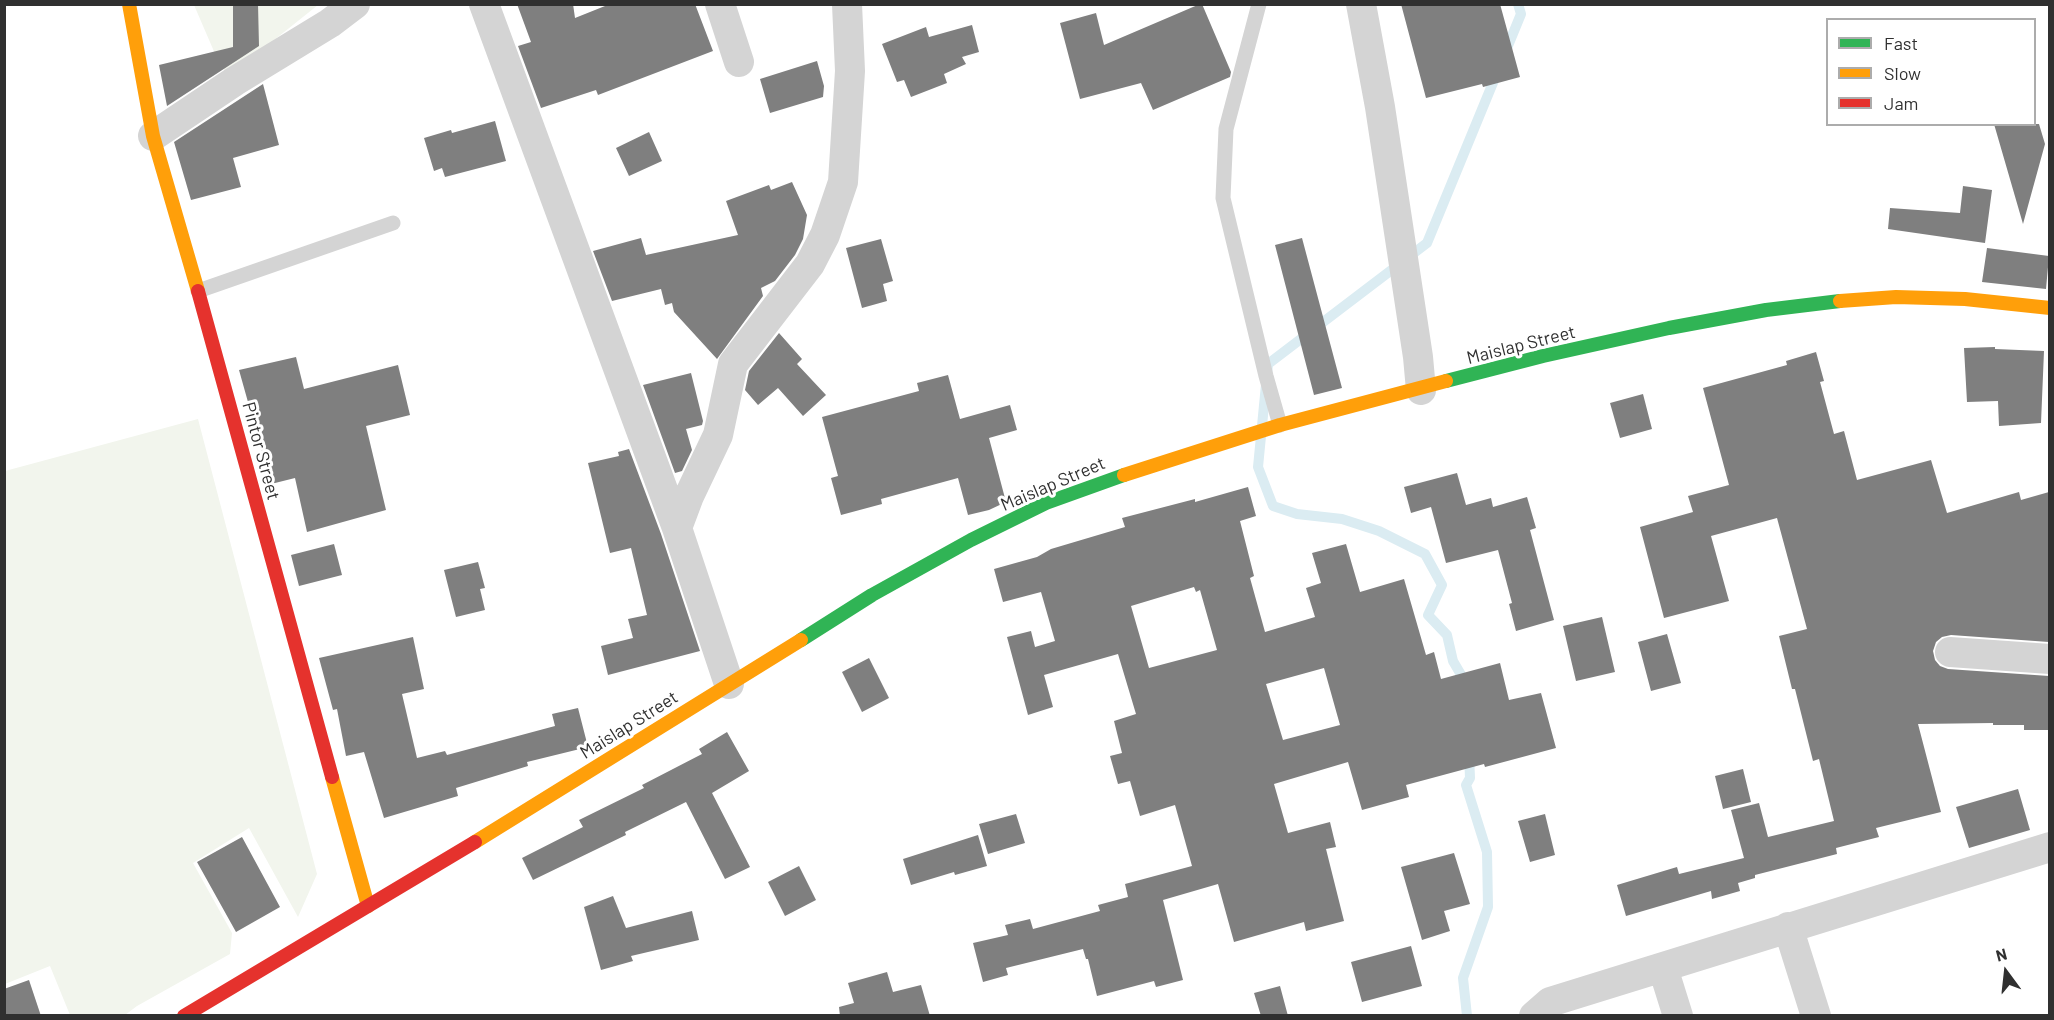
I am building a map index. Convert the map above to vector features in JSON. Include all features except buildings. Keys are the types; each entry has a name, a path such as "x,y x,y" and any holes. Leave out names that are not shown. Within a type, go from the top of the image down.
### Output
{"main road":[{"name":"Pintor Street","path":"129,4 153,136 368,906"},
{"name":"Maislap Street","path":"184,1016 548,798 872,595 971,540 1046,503 1128,472 1280,425 1543,356 1669,328 1766,310 1896,297 1965,298 2049,308"}],"street":[{"path":"153,136 235,81 330,23 355,4"},
{"path":"484,4 677,528 729,684"},
{"path":"720,4 739,62"},
{"path":"677,528 689,496 718,435 733,364 810,264 825,235 843,182 850,71 847,4"},
{"path":"1360,4 1381,119 1418,357 1420,390"},
{"path":"1950,652 2049,659"},
{"path":"1546,1011 1663,968 1788,927 2049,847"},
{"path":"1788,927 1816,1016"},
{"path":"1663,968 1678,1016"}],"lane":[{"path":"1259,4 1226,129 1223,198 1280,425"},
{"path":"198,291 393,223"}],"shaded area":[{"path":"194,5 318,5 229,76 219,63"},
{"path":"198,419 317,874 298,917 249,828 193,863 232,933 230,954 125,1015 70,1015 50,966 5,984 5,471"}],"waterway":[{"path":"1505,53 1521,14 1518,4"},
{"path":"1467,685 1453,661 1447,635 1428,615 1442,585 1425,554 1379,531 1342,519 1297,514 1273,506 1258,467 1268,364 1427,243 1497,73"},
{"path":"1467,1016 1463,978 1488,907 1487,852 1466,785 1470,778 1469,754"}],"traffic: fast":[{"path":"1446,381 1543,356 1669,328 1766,310 1840,301"},
{"path":"801,640 872,595 971,540 1046,503 1124,475"}],"traffic: slow":[{"path":"129,4 153,136 198,291"},
{"path":"1840,301 1896,297 1965,299 2050,308"},
{"path":"1124,475 1280,425 1446,381"},
{"path":"475,842 801,640"},
{"path":"332,777 368,906"}],"traffic: jam":[{"path":"198,291 332,777"},
{"path":"184,1016 475,842"}]}
